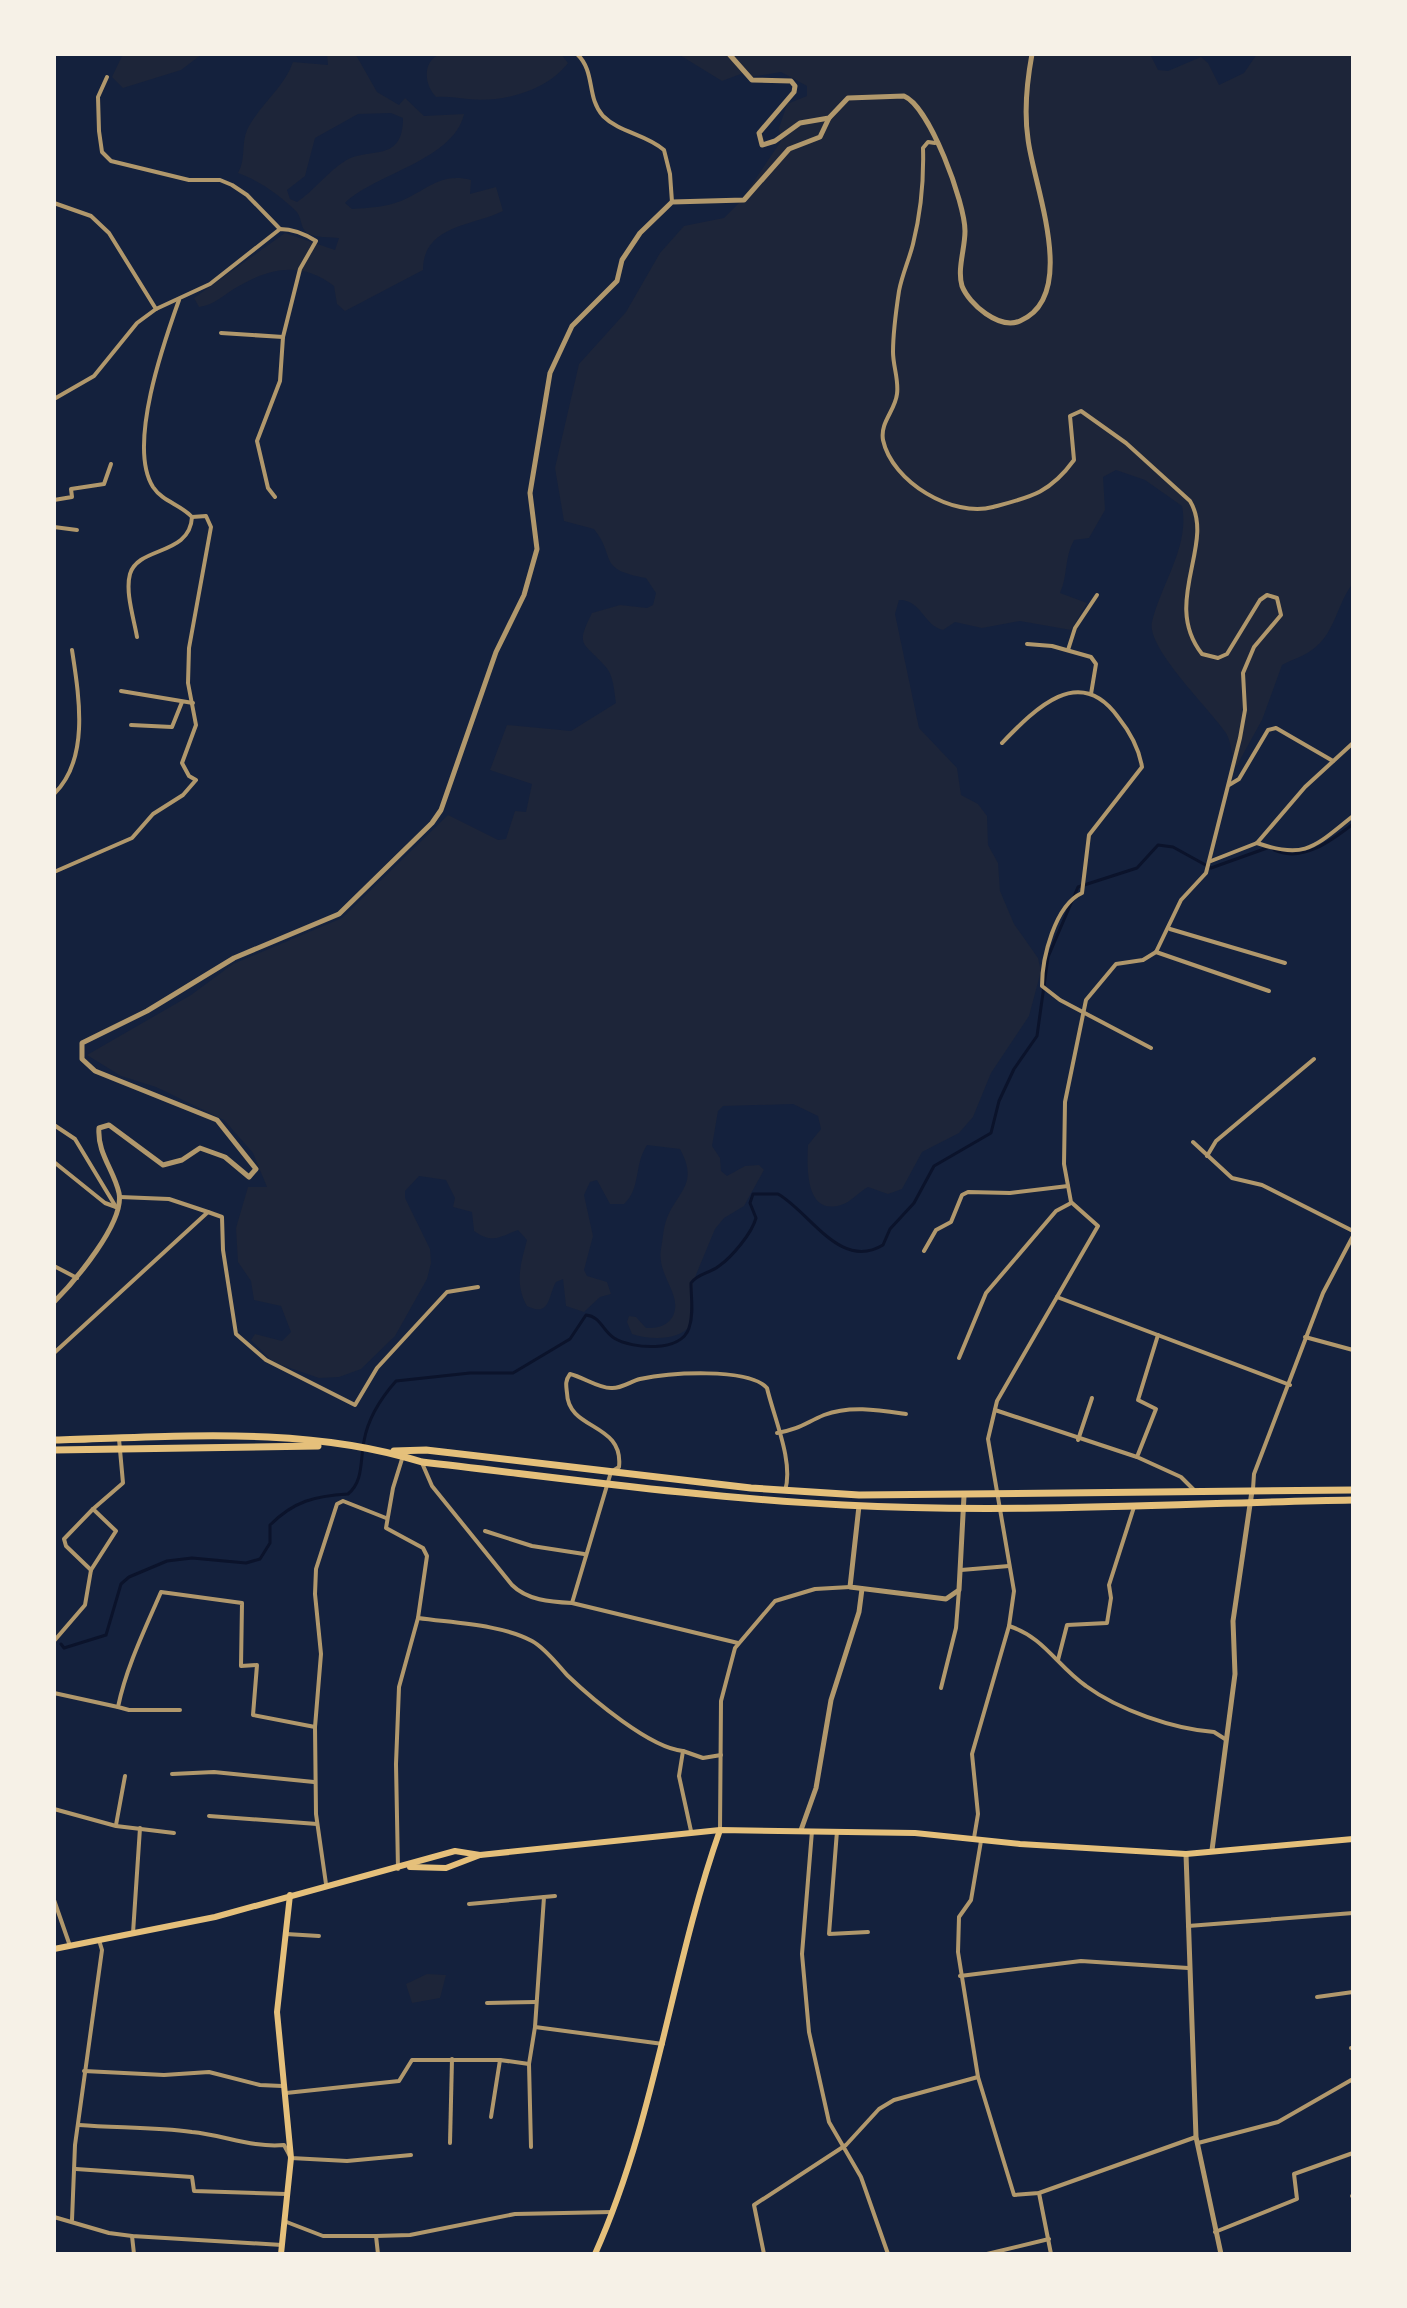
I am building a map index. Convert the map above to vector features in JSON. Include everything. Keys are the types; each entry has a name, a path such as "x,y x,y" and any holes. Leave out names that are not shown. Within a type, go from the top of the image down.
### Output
{"highway":[{"path":"54,1440 289,1437 332,1445 388,1451 426,1450 785,1491 964,1496 1353,1490"},
{"path":"54,1450 332,1445"},
{"path":"388,1451 422,1462 746,1499 859,1506 1000,1507 1353,1500"}],"main road":[{"path":"595,2254 613,2213 664,2044 692,1917 720,1830"},
{"path":"54,1949 215,1917 326,1884 407,1867 443,1853 480,1855 691,1831 915,1833 977,1841 1186,1854 1353,1839"},
{"path":"407,1867 446,1868 480,1855"},
{"path":"281,2254 291,2158 277,2012 290,1895"}],"street":[{"path":"577,54 588,67 594,101 604,116 664,150 672,202"},
{"path":"729,54 752,80 791,81 795,86 794,92 759,133 762,145 775,141 800,123 829,118"},
{"path":"54,1302 77,1278 109,1232 120,1197 98,1141 99,1128 109,1125 163,1165 182,1160 200,1148 225,1157 249,1177 256,1169 217,1120 95,1071 82,1059 82,1043 147,1011 234,958 339,914 441,810 496,652 524,595 537,549 530,493 550,373 572,326 617,281 622,260 640,233 672,202 744,200 789,149 820,137 829,118 848,98 904,96 918,106 951,174 963,212 965,231 960,277 967,297 1003,323 1020,321 1044,295 1052,261 1028,143 1032,54"},
{"path":"107,77 98,97 99,131 102,152 111,161 189,180 220,180 247,195 280,229"},
{"path":"935,143 928,142 923,148 922,202 900,287 893,354 897,393 884,423 882,437 887,452 902,473 922,490 961,507 982,510 1049,490 1060,480 1075,454 1070,416 1081,411 1126,443 1190,501 1198,523 1186,588 1187,619 1192,637 1202,654 1218,658 1227,654 1260,600 1267,595 1277,598 1281,607 1281,615 1254,647 1243,673 1245,710 1206,873 1181,900 1170,929 1156,952 1143,960 1116,964 1086,1000 1086,1012 1065,1102 1064,1164 1071,1203 1098,1225 995,1410 988,1439 1014,1591 1009,1626 972,1754 978,1814 977,1841 971,1900 959,1917 960,1976 978,2077 1014,2195 1039,2193 1197,2140 1278,2122 1353,2079"},
{"path":"54,203 91,216 109,233 156,309"},
{"path":"54,399 94,376 137,323 156,309 210,284 280,229 291,229 316,241 300,269 283,337 280,381 257,441 268,488 275,497"},
{"path":"54,872 132,838 153,814 183,795 196,780 189,776 182,763 196,725 188,683 189,648 211,527 206,516 192,517 161,498 148,474 149,393 179,300"},
{"path":"221,333 283,337"},
{"path":"54,500 72,497 71,489 104,484 111,464"},
{"path":"137,637 129,575 134,565 187,535 192,517"},
{"path":"54,527 77,530"},
{"path":"1068,650 1075,628 1097,595"},
{"path":"1027,644 1068,650 1095,660 1091,694"},
{"path":"54,794 69,771 76,751 78,709 72,650"},
{"path":"121,691 193,703"},
{"path":"1002,743 1028,717 1057,697 1091,694 1107,701 1124,724 1142,767 1109,813 1093,827 1081,883 1082,893 1072,897 1061,917 1042,968 1042,986 1151,1048"},
{"path":"131,725 172,727 182,702"},
{"path":"1229,785 1239,779 1268,730 1276,728 1333,761"},
{"path":"1211,861 1257,843 1305,787 1353,743"},
{"path":"1257,843 1286,853 1304,849 1317,845 1353,816"},
{"path":"1170,929 1285,963"},
{"path":"1156,952 1269,991"},
{"path":"1207,1156 1216,1141 1314,1059"},
{"path":"54,1125 75,1139 116,1207"},
{"path":"1193,1142 1232,1178 1262,1185 1353,1233 1323,1293 1254,1474 1233,1621 1235,1674 1212,1850"},
{"path":"54,1162 105,1203 116,1207"},
{"path":"924,1251 936,1230 951,1222 962,1195 968,1192 1010,1193 1068,1186"},
{"path":"120,1197 169,1199 222,1217 223,1250 236,1334 266,1360 355,1405 377,1368 447,1292 478,1287"},
{"path":"959,1358 986,1293 1056,1211 1071,1203"},
{"path":"54,1353 208,1212"},
{"path":"54,1266 77,1278"},
{"path":"1057,1297 1258,1370 1290,1385"},
{"path":"1137,1457 1156,1409 1138,1400 1158,1335"},
{"path":"1305,1337 1353,1350"},
{"path":"572,1603 607,1483 611,1472 619,1467 618,1446 571,1411 567,1401 566,1379 570,1374 612,1388 640,1379 742,1374 760,1380 767,1388 789,1477 785,1491"},
{"path":"1078,1440 1092,1398"},
{"path":"777,1433 804,1428 823,1416 844,1411 870,1409 906,1414"},
{"path":"995,1410 1078,1440 1137,1457 1181,1477 1195,1492"},
{"path":"91,1570 66,1546 64,1539 123,1483 118,1438"},
{"path":"398,1869 399,1687 418,1618 426,1552 386,1528 403,1456"},
{"path":"422,1462 432,1486 521,1594 572,1603 738,1643"},
{"path":"941,1688 956,1628 964,1496"},
{"path":"326,1884 314,1782 321,1654 315,1594 325,1537 337,1504 343,1501 386,1518"},
{"path":"1058,1660 1067,1625 1107,1623 1111,1600 1109,1585 1135,1504"},
{"path":"850,1587 859,1506"},
{"path":"54,1641 85,1605 91,1570 116,1531 93,1509"},
{"path":"485,1531 532,1546 584,1554"},
{"path":"961,1570 1009,1566"},
{"path":"720,1830 721,1701 726,1674 738,1643 775,1601 815,1589 850,1587 946,1599 959,1590"},
{"path":"801,1830 816,1788 831,1700 859,1612 862,1589"},
{"path":"118,1707 124,1679 137,1655 161,1592 171,1592 242,1603 241,1666 257,1665 253,1715 315,1727"},
{"path":"418,1618 506,1633 533,1641 569,1677 641,1736 662,1748 703,1758 721,1755"},
{"path":"1009,1626 1039,1639 1086,1686 1137,1712 1214,1732 1225,1739"},
{"path":"54,1693 129,1710 180,1710"},
{"path":"683,1751 679,1776 691,1831"},
{"path":"172,1774 214,1772 314,1782"},
{"path":"116,1826 125,1776"},
{"path":"54,1809 116,1826 174,1833"},
{"path":"209,1816 317,1824"},
{"path":"133,1934 140,1828"},
{"path":"812,1831 802,1954 809,2032 829,2122 846,2145 861,2177 888,2254"},
{"path":"837,1831 829,1934 868,1932"},
{"path":"1186,1854 1197,2140 1221,2254"},
{"path":"469,1904 555,1896"},
{"path":"531,2147 529,2064 535,2027 544,1897"},
{"path":"54,1900 70,1946"},
{"path":"1187,1926 1353,1913"},
{"path":"286,1934 319,1936"},
{"path":"72,2220 84,2071 102,1950 99,1938"},
{"path":"960,1976 1081,1961 1188,1968"},
{"path":"1317,1997 1353,1992"},
{"path":"487,2003 536,2002"},
{"path":"535,2027 664,2044"},
{"path":"450,2143 452,2059"},
{"path":"84,2071 164,2075 209,2072 283,2089 403,2078 412,2060 500,2060 529,2064"},
{"path":"491,2117 500,2060"},
{"path":"764,2254 754,2205 846,2145 879,2109 894,2100 978,2077"},
{"path":"79,2125 192,2132 245,2140 255,2146 284,2145 291,2158 347,2161 411,2155"},
{"path":"1215,2232 1297,2199 1294,2174 1353,2153"},
{"path":"75,2169 192,2177 194,2191 286,2194"},
{"path":"1039,2193 1051,2254"},
{"path":"284,2221 323,2236 376,2236 410,2235 515,2214 613,2213"},
{"path":"54,2217 109,2233 132,2236 282,2245"},
{"path":"132,2236 134,2254"},
{"path":"376,2236 378,2254"},
{"path":"987,2254 1049,2239"}],"shaded area":[{"path":"123,54 202,54 181,70 123,88 112,77"},
{"path":"327,54 356,55 377,92 399,105 405,98 424,116 464,114 457,130 445,143 430,155 358,193 345,203 352,209 395,203 434,183 460,178 471,180 470,194 496,187 503,211 440,236 425,255 423,270 345,311 337,304 334,286 322,278 298,270 261,275 215,302 199,307 194,298 285,233 335,250 339,238 307,233 298,213 290,205 262,184 238,173 247,130 284,80 293,62 328,65","holes":["391,113 403,118 401,132 391,148 345,161 297,202 290,199 287,190 305,176 315,138 358,114"]},
{"path":"440,54 561,54 568,63 536,88 509,97 481,100 436,97 429,86 427,74 430,62"},
{"path":"678,54 1150,54 1158,70 1168,71 1201,57 1208,63 1219,85 1244,73 1257,54 1353,54 1353,583 1330,630 1320,643 1282,665 1262,720 1236,767 1226,733 1181,679 1153,633 1152,622 1178,550 1183,521 1182,506 1145,480 1116,470 1103,477 1105,510 1089,538 1074,540 1060,593 1087,603 1071,630 1020,621 982,628 955,622 943,630 931,623 918,608 899,600 895,614 919,728 957,768 961,795 978,804 987,816 988,845 998,863 1000,891 1014,924 1038,958 1041,971 1029,1016 991,1073 973,1117 959,1133 922,1152 902,1189 888,1194 868,1187 845,1204 829,1206 814,1197 809,1177 808,1145 821,1129 818,1116 793,1104 723,1106 718,1111 712,1146 720,1158 721,1171 727,1176 745,1166 759,1165 764,1170 744,1206 724,1218 715,1229 693,1282 691,1325 679,1334 664,1338 632,1334 627,1322 629,1316 636,1317 646,1328 656,1328 668,1322 674,1314 674,1295 664,1274 661,1249 666,1222 687,1179 688,1171 680,1149 647,1145 633,1191 624,1204 610,1204 597,1180 590,1182 584,1195 593,1236 584,1270 587,1276 607,1282 611,1294 600,1297 584,1312 566,1306 563,1279 556,1282 545,1307 535,1309 527,1306 520,1281 527,1240 518,1230 496,1238 474,1231 472,1212 453,1207 455,1198 446,1180 419,1176 405,1191 405,1198 430,1249 427,1279 395,1336 361,1369 339,1377 319,1378 273,1362 251,1340 255,1334 282,1341 291,1332 281,1306 254,1300 251,1281 238,1262 236,1228 248,1187 267,1187 253,1153 224,1120 156,1087 121,1076 87,1055 191,995 233,964 342,918 448,815 498,840 506,839 515,811 526,812 532,784 490,770 507,725 571,731 616,703 610,674 584,643 584,632 592,613 620,605 647,608 653,605 656,593 646,578 620,571 614,566 594,529 564,521 555,468 579,364 626,312 660,253 684,226 724,218 740,202 781,141 779,128 787,104 807,96 807,86 781,72 751,77 746,72 722,81"},
{"path":"427,1974 446,1975 440,1998 412,2003 406,1984"}],"waterway":[{"path":"1274,850 1295,854 1306,852 1326,843 1353,824"},
{"path":"61,1644 64,1648 106,1635 121,1584 129,1577 167,1561 192,1558 246,1563 260,1559 270,1543 270,1525 288,1510 315,1498 348,1494 357,1483 372,1416 396,1381 470,1373 513,1373 570,1339 586,1315 595,1318 610,1335 622,1342 644,1346 676,1342 684,1336 691,1323 691,1283 730,1257 754,1224 756,1218 750,1203 753,1194 778,1194 826,1236 853,1251 867,1251 883,1245 890,1229 914,1203 934,1166 991,1133 999,1101 1014,1069 1037,1036 1048,957 1078,887 1137,868 1158,845 1173,847 1211,868 1267,848"}]}
